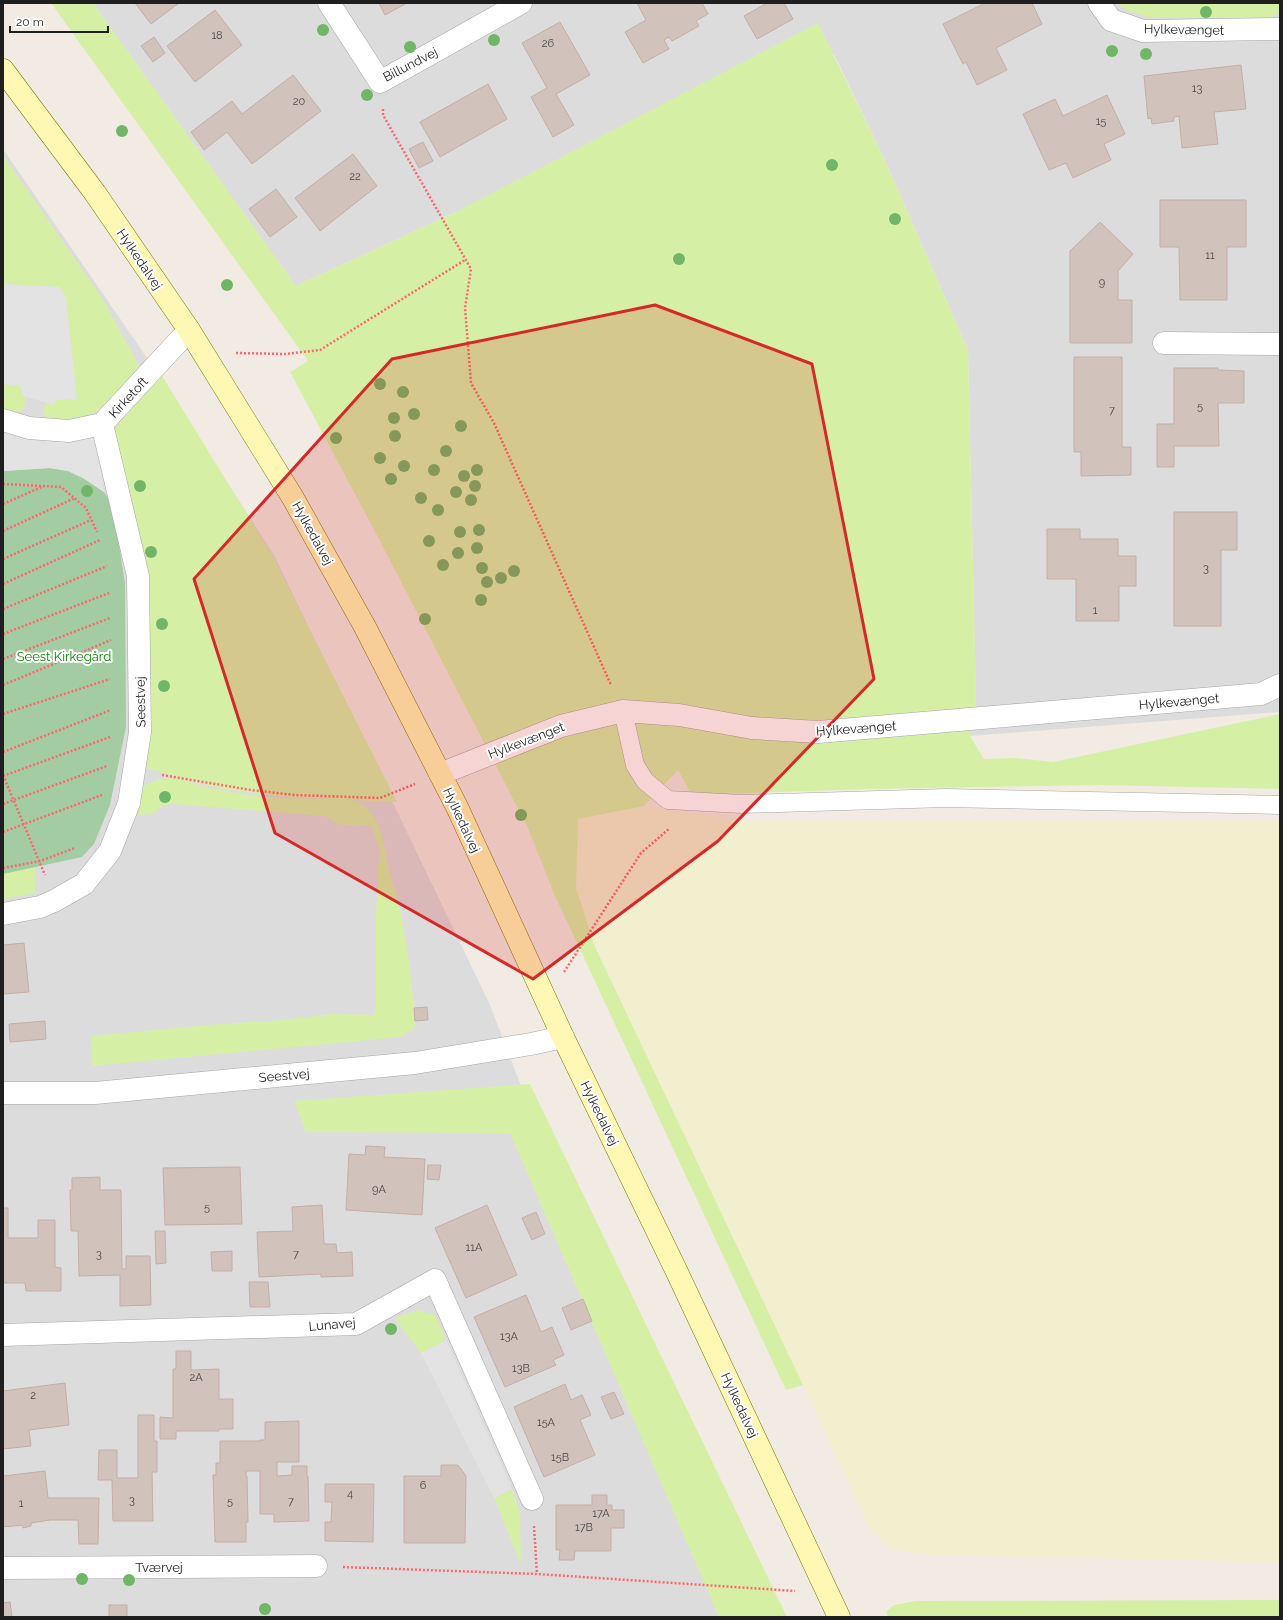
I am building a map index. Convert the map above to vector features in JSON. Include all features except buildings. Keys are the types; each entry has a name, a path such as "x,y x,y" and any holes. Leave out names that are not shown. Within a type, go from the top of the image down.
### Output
{"street":[{"name":"Billundvej","path":"329,3 380,82 521,3"},
{"name":"Hylkevænget","path":"1099,3 1111,20 1143,31 1280,29"},
{"name":"Hylkedalvej","path":"3,70 95,192 203,351 293,498 365,627 440,774 563,1037 676,1270 839,1617"},
{"name":"Kirketoft","path":"3,420 29,428 69,431 102,424 189,330"},
{"path":"1164,343 1280,344"},
{"name":"Seestvej","path":"3,914 40,908 54,902 84,884 110,850 129,803 140,732 138,576 102,424"},
{"name":"Hylkevænget","path":"440,774 561,726 623,711 679,715 752,728 818,732 1261,694 1280,685"},
{"name":"Seestvej","path":"3,1093 95,1093 407,1063 531,1044 563,1037"},
{"name":"Lunavej","path":"3,1335 356,1324 435,1280 532,1499"},
{"name":"Tværvej","path":"3,1568 316,1566"}],"lane":[{"path":"623,711 635,765 645,781 668,800 742,804 946,798 1280,805"}],"path":[{"path":"380,82 383,115 471,269 465,308 471,383 494,423 623,711"},
{"path":"203,351 285,354 320,350 465,260"},
{"path":"3,484 61,487 86,508 103,546"},
{"path":"3,504 44,486"},
{"path":"3,531 75,498"},
{"path":"3,559 91,520"},
{"path":"3,584 100,540"},
{"path":"107,559 109,572"},
{"path":"3,609 108,566"},
{"path":"3,634 112,592 112,598"},
{"path":"3,659 114,617"},
{"path":"3,685 114,639 114,647"},
{"path":"3,714 113,678 112,684"},
{"path":"112,703 112,716"},
{"path":"3,752 112,710"},
{"path":"111,730 111,741"},
{"path":"40,861 3,775 111,737"},
{"path":"106,773 108,759"},
{"path":"3,804 107,765"},
{"path":"134,777 158,775 251,790 294,795 380,798 440,774"},
{"path":"3,832 103,794 102,800"},
{"path":"546,999 613,899 641,854 699,802"},
{"path":"3,868 40,861 76,848"},
{"path":"532,1499 537,1574"},
{"path":"316,1566 537,1574 828,1593"}],"highlighted area":[{"path":"655,305 812,364 874,679 718,841 533,979 275,833 194,579 392,359"}],"shaded area":[{"path":"79,3 1280,3 1280,712 970,736 976,700 968,350 887,165 834,54 458,211 296,286"},
{"path":"3,149 141,349 274,555 490,1005 725,1617 3,1617"},
{"path":"3,284 60,287 66,298 77,399 56,400 54,405 23,396 20,386 3,384"},
{"path":"3,421 38,432 98,438 104,492 83,478 68,471 50,468 3,471"},
{"path":"644,806 752,822 1280,822 1280,1562 932,1555 890,1549 869,1527 595,947 576,888 578,812"},
{"path":"446,1340 512,1489 494,1498 421,1353"}],"green space":[{"path":"51,3 93,3 296,286 458,211 818,23 887,165 968,350 976,700 970,736 984,759 1016,758 1053,762 1280,714 1280,789 1099,785 867,789 692,795 678,770 644,806 578,819 576,888 595,947 803,1385 786,1390 555,896 528,828 379,539 290,372 308,361"},
{"path":"1118,3 1280,3 1280,12 1269,19 1148,17 1124,9"},
{"path":"3,155 102,298 139,366 107,405 82,419 49,421 43,413 46,402 54,405 56,400 77,399 60,287 3,284"},
{"path":"159,371 272,555 397,802 352,800 362,804 368,809 378,825 390,875 399,904 405,934 413,995 415,1026 413,1029 400,1037 92,1066 91,1036 220,1024 284,1020 332,1014 374,1015 376,1004 377,868 380,852 371,825 356,826 336,824 325,816 172,804 162,806 152,814 133,815 140,788 157,780 172,777 184,779 204,787 248,795 277,798 337,799 276,796 214,787 143,767 149,706 150,589 118,462 114,432 120,412"},
{"path":"3,384 20,386 23,396 26,396 24,409 13,415 3,413"},
{"name":"Seest Kirkegård","path":"50,468 68,471 83,478 104,492 113,505 125,584 126,727 110,805 94,844 82,857 3,874 3,471"},
{"path":"35,867 35,893 3,899 3,873"},
{"path":"530,1084 787,1617 719,1617 510,1133 306,1132 294,1101"},
{"path":"416,1310 435,1315 446,1340 421,1353 395,1319"},
{"path":"512,1489 520,1513 521,1565 494,1498"},
{"path":"1280,1600 1280,1617 888,1617 886,1612 894,1605 916,1601"}]}
